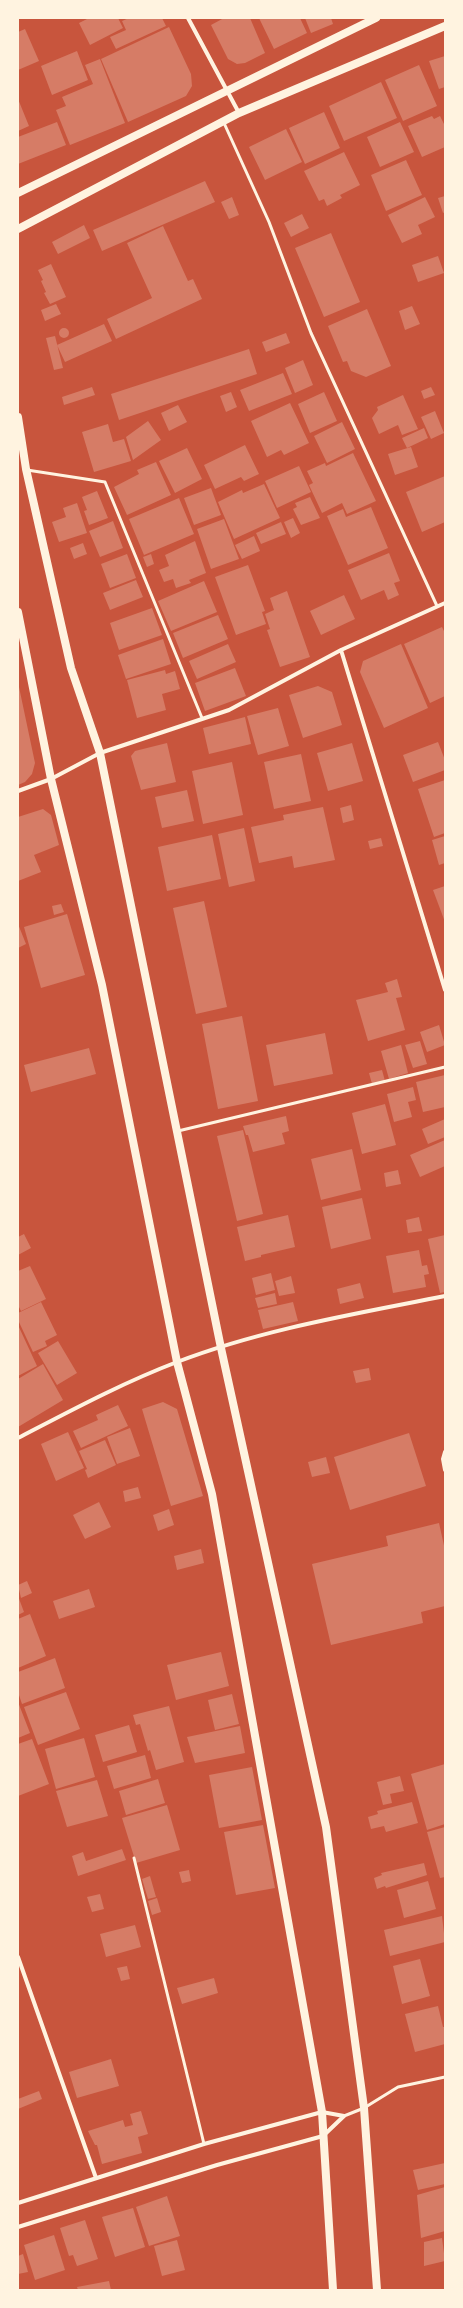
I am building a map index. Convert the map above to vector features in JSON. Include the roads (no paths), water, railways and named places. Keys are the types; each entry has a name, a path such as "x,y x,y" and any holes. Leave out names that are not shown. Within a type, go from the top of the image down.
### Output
{"main road":[{"path":"18,193 376,18"},
{"path":"18,229 239,113 445,26"},
{"path":"18,417 26,470 71,668 100,753 221,1348 326,1827 364,2108 377,2290"},
{"path":"18,612 51,778 102,985 177,1362 212,1494 322,2112 333,2290"}],"street":[{"path":"188,18 239,113"},
{"path":"18,791 51,778 100,753 229,710 341,650 445,603"},
{"path":"341,650 445,990"},
{"path":"18,1438 85,1403 177,1362 315,1322 445,1296"},
{"path":"445,1452 443,1459 445,1470"},
{"path":"18,1957 96,2178"},
{"path":"18,2203 204,2144 322,2112 344,2116"},
{"path":"18,2227 217,2165 323,2136 344,2116"}],"lane":[{"path":"223,121 269,222 312,333 437,606"},
{"path":"26,470 105,482 202,718"},
{"path":"177,1131 445,1068"},
{"path":"134,1858 204,2144"},
{"path":"344,2116 364,2108 398,2087 445,2077"}]}
